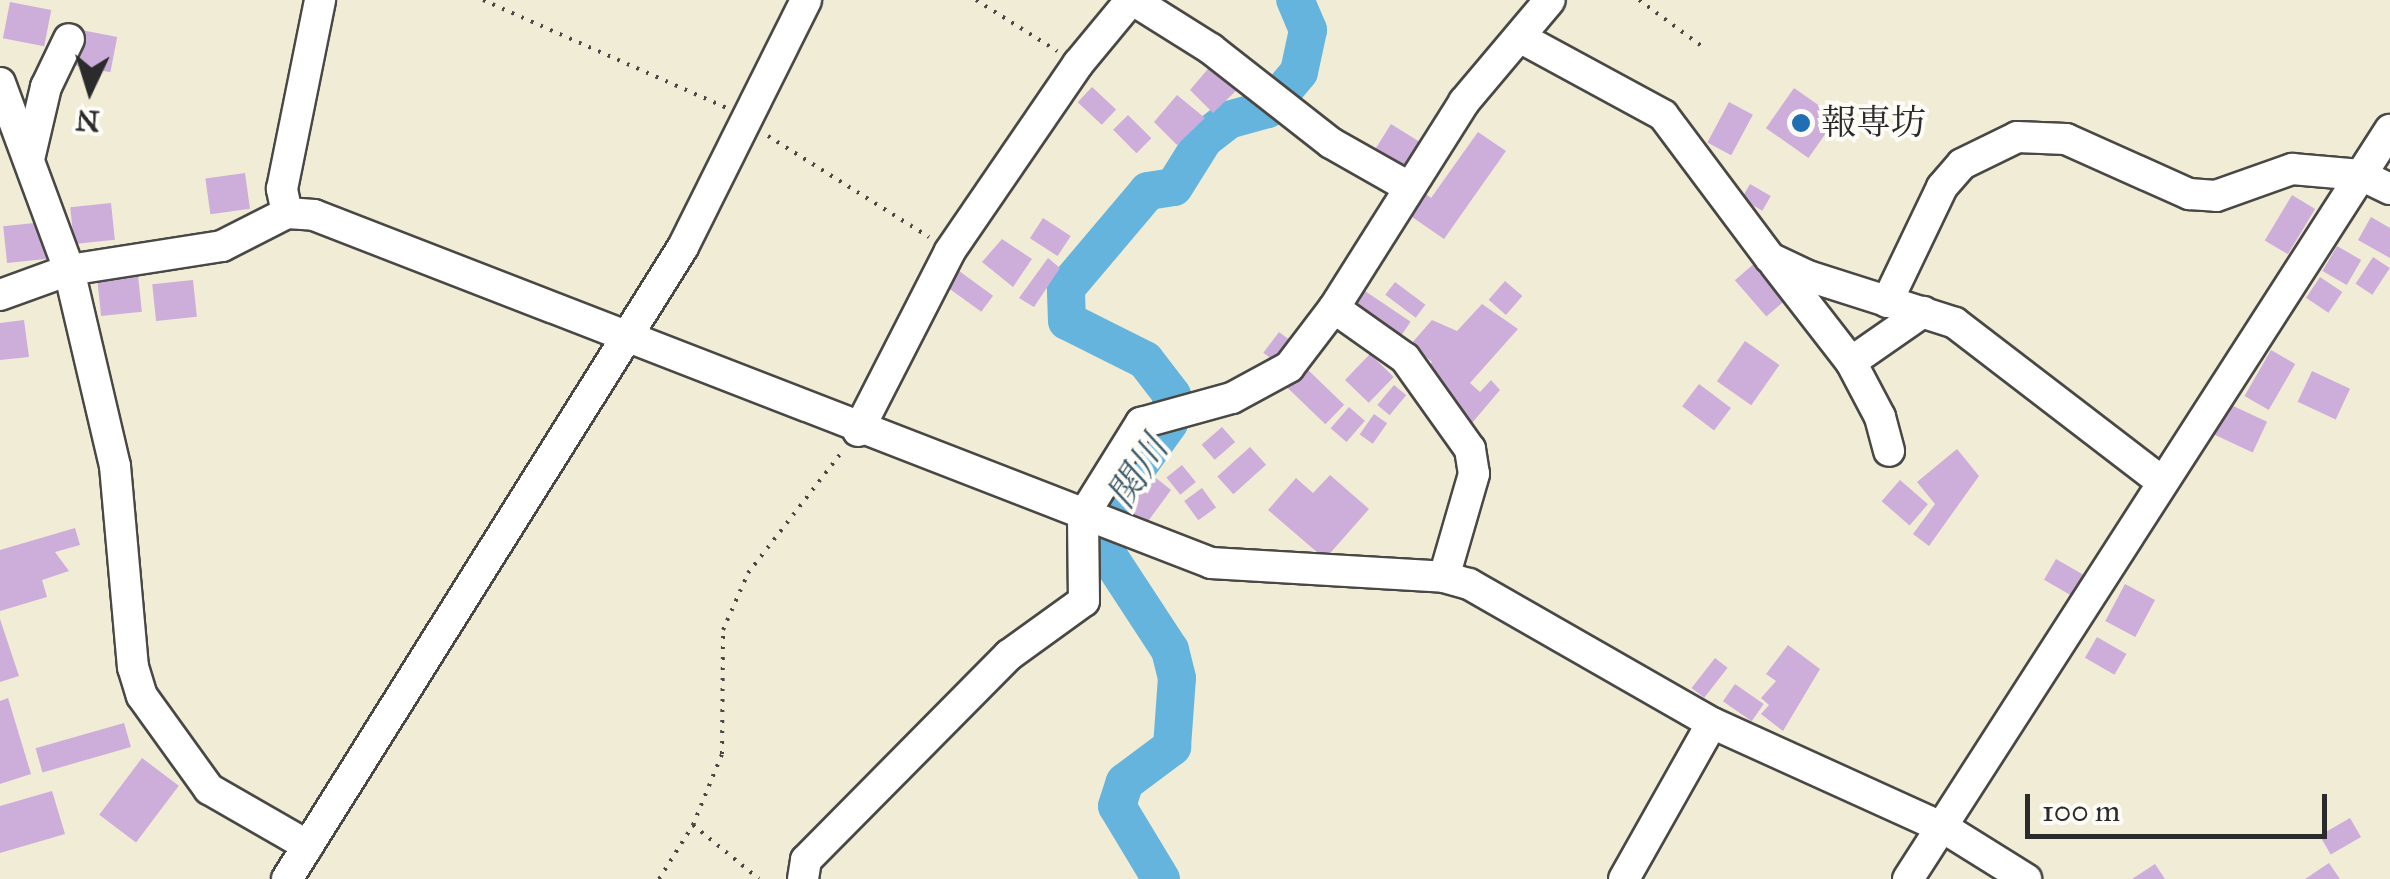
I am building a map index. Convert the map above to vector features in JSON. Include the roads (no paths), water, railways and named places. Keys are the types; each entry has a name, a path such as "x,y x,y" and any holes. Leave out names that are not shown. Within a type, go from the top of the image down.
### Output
{"street":[{"path":"287,213 282,189 320,0"},
{"path":"288,879 626,341 746,122 806,0"},
{"path":"858,431 950,250 1078,64 1132,0 1407,186"},
{"path":"803,879 806,860 1008,655 1084,601 1099,523 1141,423 1259,387 1288,367 1334,308 1407,186 1464,102 1523,39 1550,0"},
{"path":"30,154 46,87 69,38"},
{"path":"1523,39 1663,115 1852,362 1880,417 1889,452"},
{"path":"0,83 30,154 69,270 116,466 142,696 209,789 308,846"},
{"path":"1908,879 2390,130"},
{"path":"1887,302 1942,187 1962,164 2017,137 2066,139 2189,194 2216,196 2292,169 2361,175 2390,190"},
{"path":"0,295 69,270 222,246 287,213 314,215 858,431 1211,562 1444,577 1512,604 1712,723 1944,828 2026,879"},
{"path":"1770,258 1923,312 1975,336 2162,482"},
{"path":"1334,308 1405,358 1470,449 1474,474 1444,577"},
{"path":"1852,362 1923,312"},
{"path":"1624,879 1712,723"}],"waterway":[{"name":"関川","path":"1161,879 1117,806 1125,782 1172,747 1177,678 1170,650 1100,543 1112,503 1169,423 1172,395 1145,360 1067,321 1066,288 1148,191 1174,187 1204,139 1228,120 1268,109 1299,72 1308,30 1295,0"}],"place":[{"name":"報専坊","path":"1801,123"}]}
